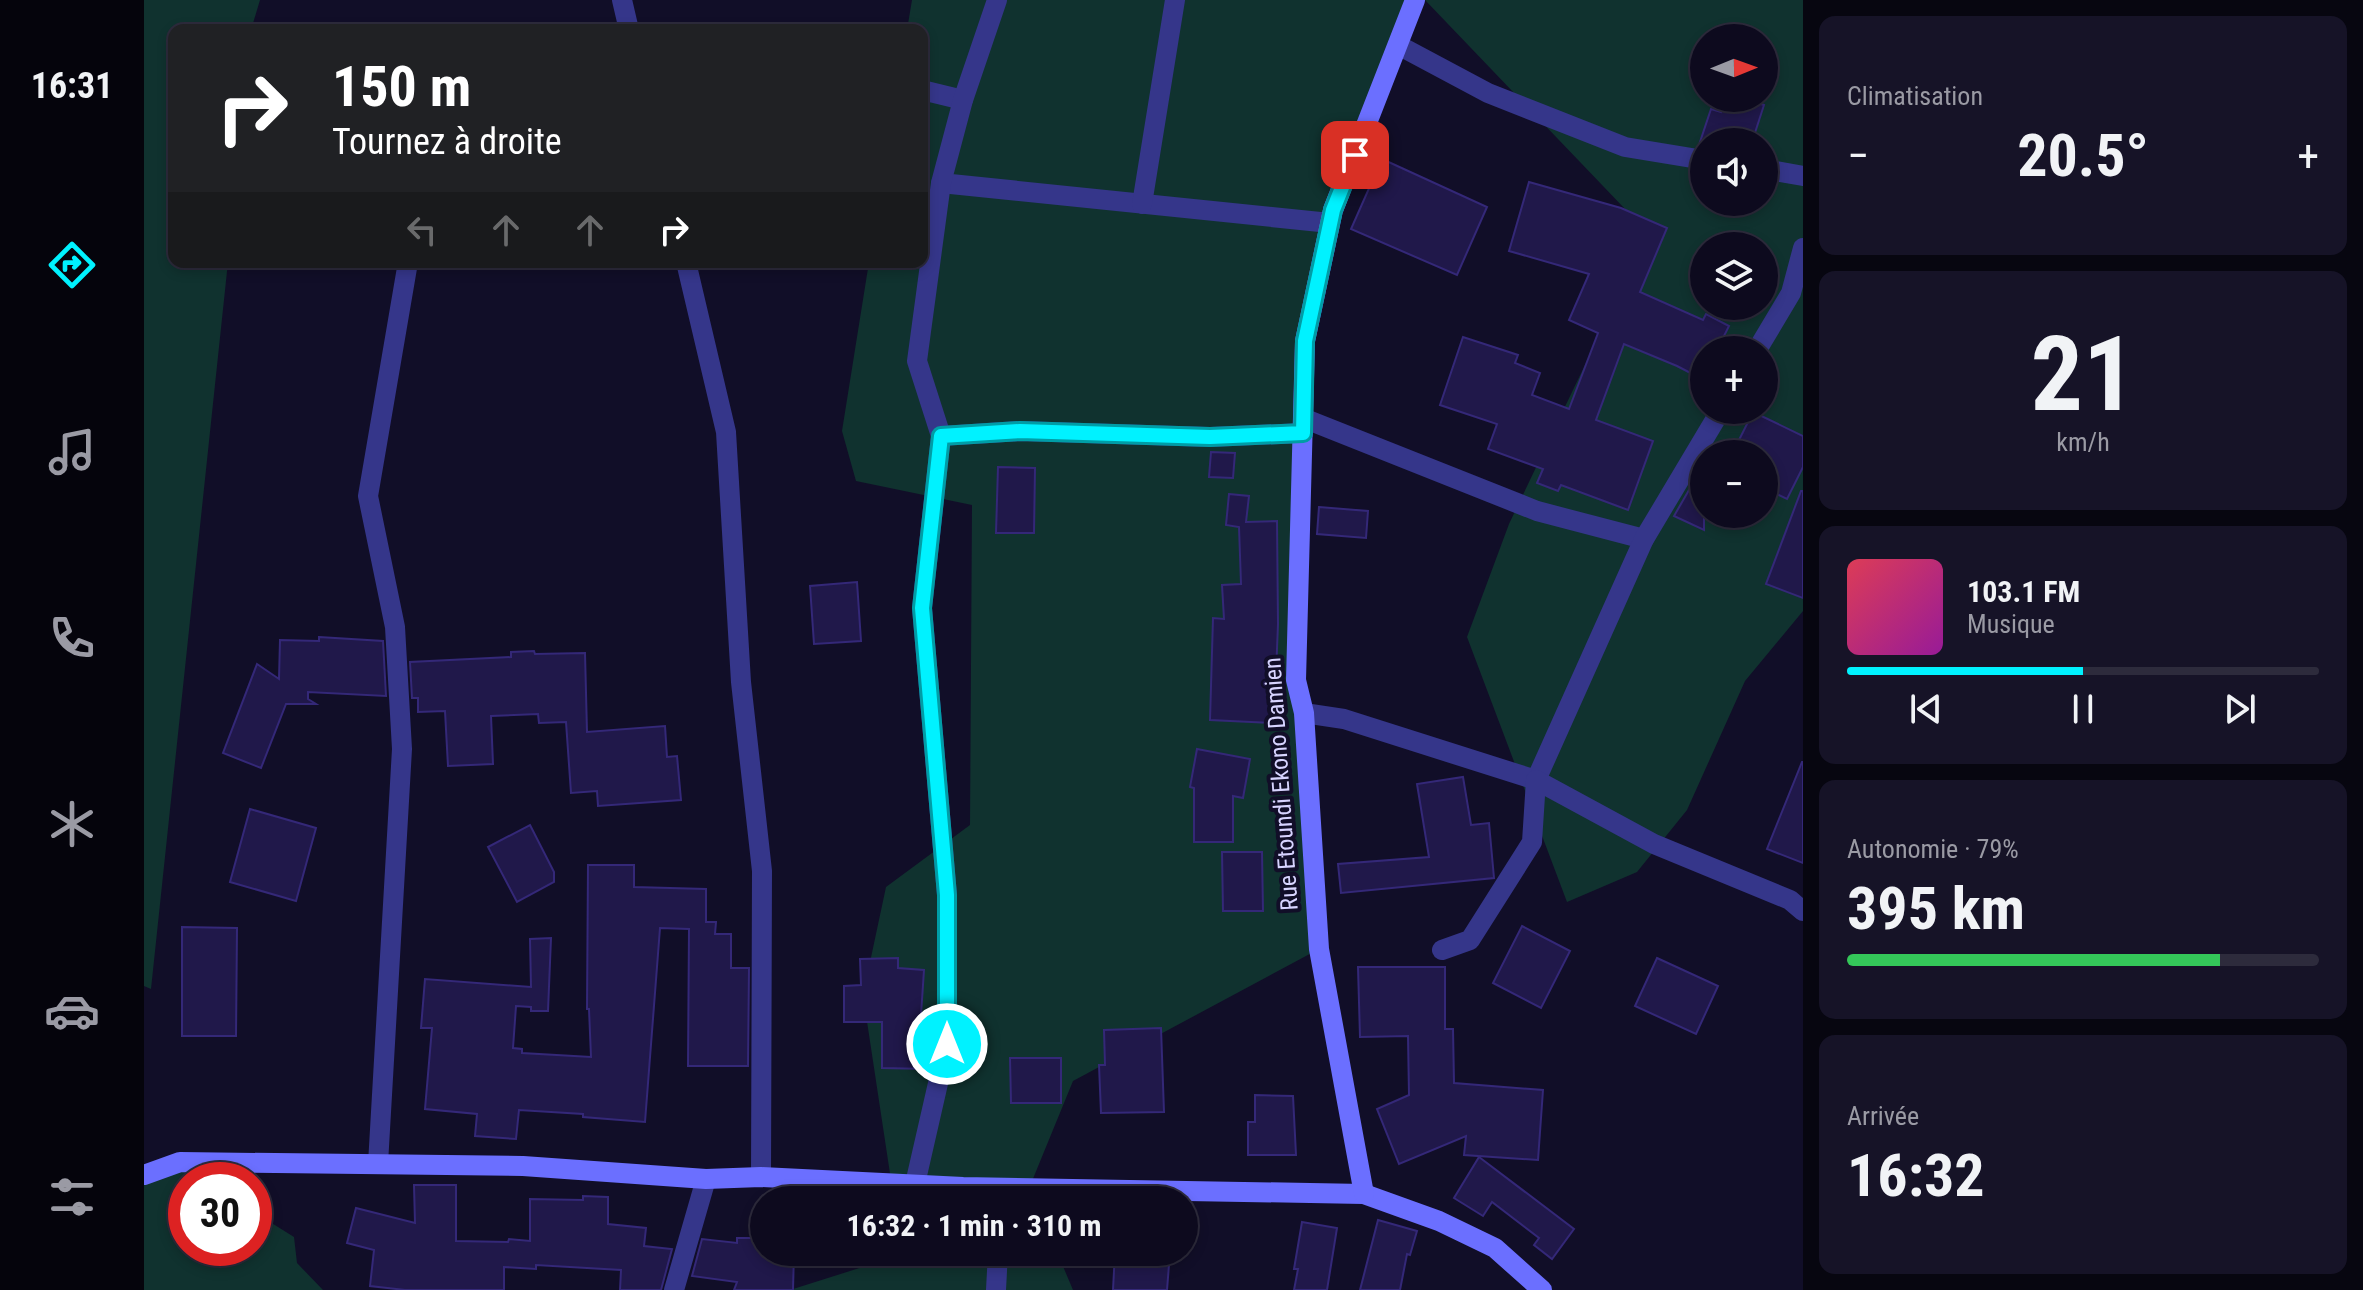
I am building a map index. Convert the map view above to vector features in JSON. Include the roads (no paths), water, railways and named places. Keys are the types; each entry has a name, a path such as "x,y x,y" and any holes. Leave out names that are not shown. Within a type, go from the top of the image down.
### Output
{"street":[{"path":"622,0 628,24"},
{"path":"915,1184 947,1044 947,895 922,608 941,436 917,361 941,183 963,100 997,0"},
{"path":"1142,204 1175,0"},
{"name":"Rue Etoundi Ekono Damien","path":"1364,1194 1319,949 1304,713 1296,680 1305,341 1333,210 1415,0"},
{"path":"1398,45 1488,93 1625,147 1690,158"},
{"path":"928,91 963,100"},
{"path":"1778,172 1803,176"},
{"path":"941,183 1330,223"},
{"path":"1765,336 1791,293 1803,248"},
{"path":"378,1164 402,749 395,627 368,496 407,268"},
{"path":"687,268 726,432 741,682 762,871 761,1177"},
{"path":"1442,950 1470,940 1532,842 1536,780 1644,539 1713,424"},
{"path":"941,436 1020,431 1210,437 1303,426 1537,511 1644,539"},
{"path":"1304,713 1344,719 1536,780 1654,844 1790,900 1803,911"},
{"path":"144,1175 180,1162 523,1166 706,1179 761,1177 934,1186"},
{"path":"674,1290 706,1179"},
{"path":"1198,1194 1364,1194 1439,1221 1495,1248 1542,1290"},
{"path":"996,1290 997,1266"}]}
